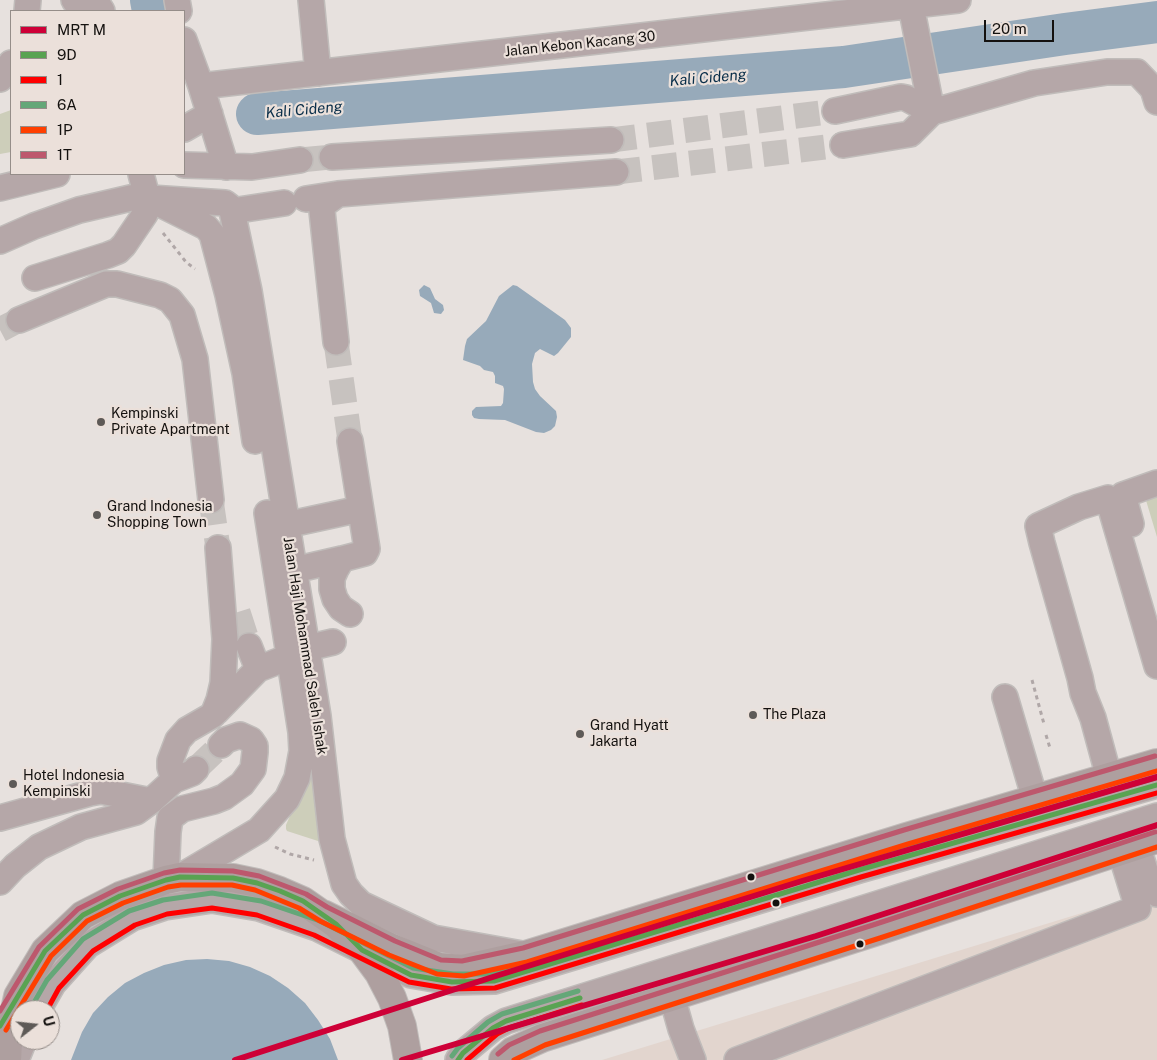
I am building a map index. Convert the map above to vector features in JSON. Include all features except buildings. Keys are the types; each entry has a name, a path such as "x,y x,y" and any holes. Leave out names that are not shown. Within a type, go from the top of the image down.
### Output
{"main road":[{"path":"29,1000 45,952 83,916 120,896 173,878 233,878 257,883 303,901 324,914 392,948 439,967 463,969 525,955 1035,798 1157,763"},
{"path":"503,1060 513,1051 542,1038 878,931 1138,845"},
{"path":"324,914 362,950 379,973 392,998 402,1026 408,1060"},
{"path":"0,1026 10,1018"},
{"path":"7,1060 10,1038"}],"street":[{"path":"311,0 318,74"},
{"name":"Jalan Kebon Kacang 30","path":"201,86 958,0"},
{"path":"911,6 932,112"},
{"path":"185,43 201,86 223,157"},
{"path":"0,79 10,64"},
{"path":"843,145 910,134 932,112 1034,83 1107,72 1137,72 1153,89 1157,102"},
{"path":"835,110 901,97 932,112"},
{"path":"185,128 210,114"},
{"path":"332,157 611,140"},
{"path":"185,165 223,157 252,167 295,161"},
{"path":"144,185 225,204 232,211 338,194 616,172"},
{"path":"0,188 53,175"},
{"path":"0,241 34,226 79,210 127,199 144,185"},
{"path":"35,278 118,251 145,214 144,185"},
{"name":"Jalan Haji Mohammad Saleh Ishak","path":"144,185 212,234 228,295 298,653 318,716 332,839 344,884 350,894 361,904 433,938 525,955"},
{"path":"336,342 322,211 323,205 338,194"},
{"name":"Jalan Haji Mohammad Saleh Ishak","path":"173,878 259,830 287,799 296,778 302,750 294,570 249,291 232,211"},
{"path":"19,320 97,287 117,284 160,294 170,300 182,315 211,500"},
{"path":"294,570 342,559 366,551 350,441"},
{"path":"1157,483 1123,495 1157,613"},
{"path":"1109,776 1093,718 1083,693 1038,526 1079,507 1108,498 1157,666"},
{"path":"286,525 360,509"},
{"path":"212,715 219,700 225,655 218,548"},
{"path":"342,559 332,578 332,589 338,603 350,614"},
{"path":"221,589 238,612"},
{"path":"0,882 15,866 39,847 81,827 136,812 185,774 170,768 172,753 178,740 187,730 212,715 254,657 298,653 333,642"},
{"path":"1005,696 1035,798"},
{"path":"173,878 168,832 170,818 182,809 214,801 233,792 242,784 253,769 255,746 251,740 240,735 226,740 221,745"},
{"path":"32,1000 53,984 88,945 132,918 164,907 212,900 259,908 317,928 411,975 452,982 494,981 859,870 1157,784"},
{"path":"0,818 101,791 151,802"},
{"path":"458,1060 463,1053 493,1028 506,1021 1157,816"},
{"path":"1138,845 1149,883 1157,894"},
{"path":"737,1060 1138,908 1138,845"},
{"path":"672,997 681,1030 694,1060"}],"path":[{"path":"1032,680 1044,724"},
{"path":"1046,735 1050,748"},
{"path":"270,844 296,856 317,860"}],"shaded area":[{"path":"1157,890 1157,1060 602,1060"}],"green space":[{"path":"10,110 10,152 0,154 0,114"},
{"path":"1157,493 1157,537 1145,497"},
{"path":"310,770 312,770 320,841 287,831 286,829 286,825"}],"water":[{"path":"424,285 430,288 435,299 443,305 444,310 441,314 434,313 431,303 420,296 419,290"},
{"path":"513,285 565,320 571,328 571,337 558,353 554,356 540,349 535,353 532,364 535,389 556,411 555,426 544,433 536,432 505,420 479,419 474,418 472,415 472,411 476,407 501,406 504,389 503,386 495,383 493,372 463,360 467,339 486,321 499,296"},
{"path":"186,960 229,961 250,967 270,976 288,988 305,1003 318,1020 330,1039 338,1060 71,1060 82,1032 93,1013 125,983 164,965"}],"waterway":[{"path":"151,0 153,10"},
{"name":"Kali Cideng","path":"257,114 844,67 1157,22"}],"tunnel":[{"path":"611,140 835,111"},
{"path":"616,172 843,145"},
{"path":"300,160 332,157"},
{"path":"0,330 19,320"},
{"path":"336,342 350,441"},
{"path":"211,500 218,548"},
{"path":"238,612 249,646"},
{"path":"196,769 221,745"}],"metro line":[{"name":"M","path":"235,1060 499,975 802,881 1157,777"},
{"name":"M","path":"402,1060 816,936 1157,825"}],"transit line":[{"name":"1T","path":"0,1011 39,947 78,909 118,889 164,873 180,870 233,871 259,876 306,894 327,907 395,941 441,960 462,961 523,948 904,830 1155,756"},
{"name":"1P","path":"6,1030 51,956 87,921 123,903 168,887 181,885 232,885 255,890 299,908 320,921 389,955 437,974 464,976 527,962 908,844 1157,771"},
{"name":"6A","path":"35,1000 47,980 83,939 129,911 163,900 212,893 261,901 320,921 413,968 453,974 493,974 857,863 1155,778"},
{"name":"9D","path":"0,1026 45,951 83,915 120,896 180,877 233,878 257,883 280,891 303,901 336,924 362,950 411,975 452,982 494,981 859,870 1157,785"},
{"name":"1","path":"52,1000 59,988 93,951 135,925 167,914 212,908 257,915 314,935 409,982 451,989 495,988 861,877 1157,793"},
{"name":"1T","path":"498,1054 509,1045 540,1031 876,924 1155,832"},
{"name":"1P","path":"514,1060 545,1045 1157,847"},
{"name":"6A","path":"452,1056 458,1048 488,1022 502,1014 578,991"},
{"name":"9D","path":"458,1060 463,1053 493,1028 506,1021 580,998"},
{"name":"1","path":"467,1060 497,1034 509,1028 582,1005"}],"place":[{"name":"Kempinski Private Apartment","path":"101,422"},
{"name":"Grand Indonesia Shopping Town","path":"97,515"},
{"name":"The Plaza","path":"753,715"},
{"name":"Grand Hyatt Jakarta","path":"580,734"},
{"name":"Hotel Indonesia Kempinski","path":"13,784"}]}
